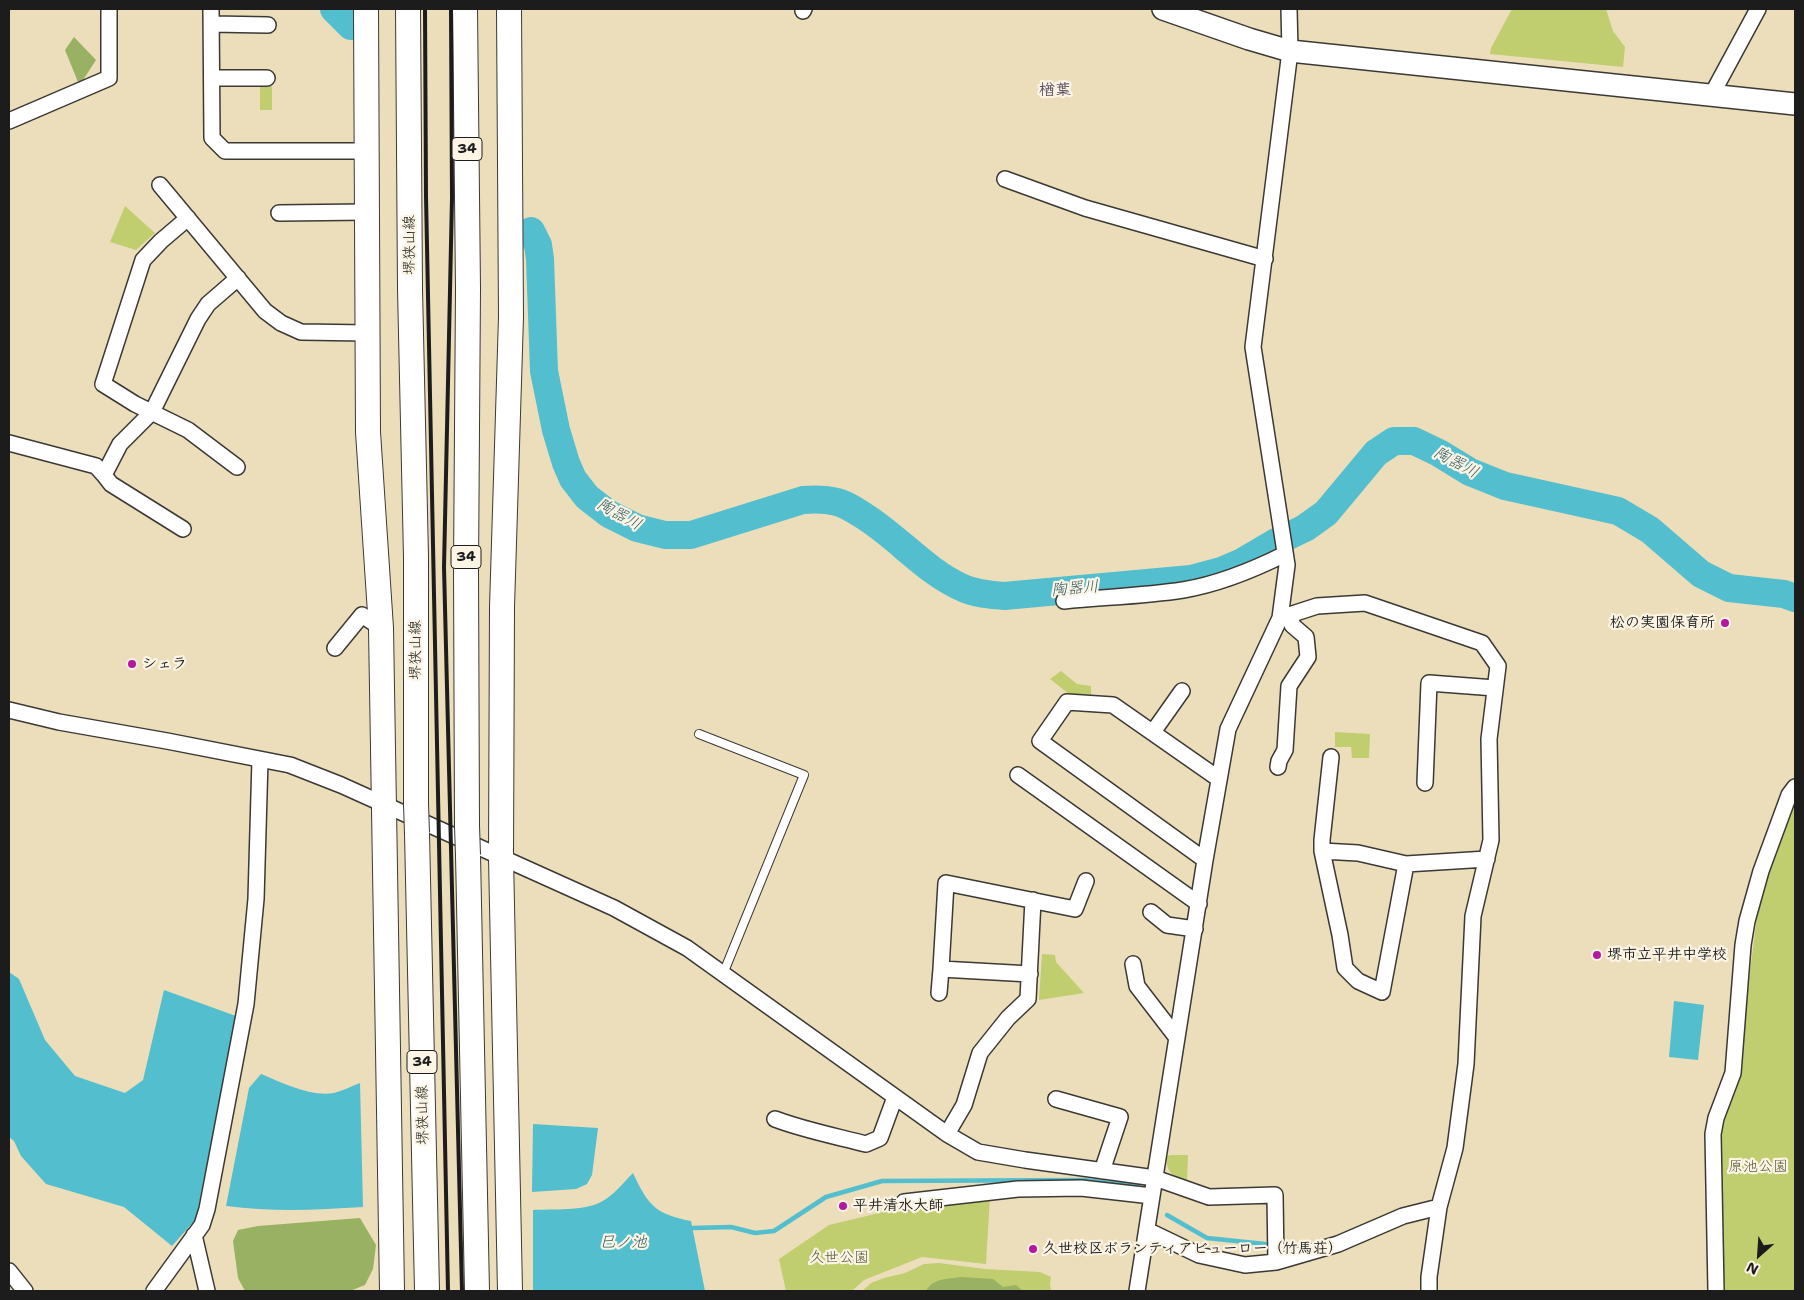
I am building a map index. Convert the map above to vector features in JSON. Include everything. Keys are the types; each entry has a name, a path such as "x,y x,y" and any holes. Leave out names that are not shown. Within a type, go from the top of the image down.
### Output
{"main road":[{"name":"堺狭山線","path":"408,9 410,289 416,557 416,804 427,1291"},
{"name":"34","path":"465,9 468,289 467,826 477,1291"},
{"path":"509,9 511,317 502,606 500,857 510,1291"},
{"path":"362,12 367,212 368,432 380,628 392,1291"}],"street":[{"path":"9,121 109,78 109,9"},
{"path":"1163,9 1290,51 1795,104"},
{"path":"1137,1291 1205,860 1228,729 1285,616 1287,565 1254,347 1290,51 1289,9"},
{"path":"1712,96 1758,9"},
{"path":"268,25 212,16 212,138 226,151 366,151"},
{"path":"212,78 267,78"},
{"path":"1005,179 1085,208 1265,259"},
{"path":"160,184 264,311 281,323 301,332 367,333"},
{"path":"279,213 367,212"},
{"path":"188,218 161,241 143,260 103,384 188,430 238,467"},
{"path":"104,475 120,444 152,412 198,319 208,304 238,278"},
{"path":"9,443 96,466 110,484 184,528"},
{"path":"1064,601 1184,590 1249,571 1284,552"},
{"path":"1285,616 1317,606 1366,603 1482,643 1498,666 1489,739 1492,840 1474,916 1466,1064 1455,1148 1439,1207 1429,1277 1429,1291"},
{"path":"334,648 362,615 380,628"},
{"path":"1278,767 1285,750 1289,686 1308,657 1306,637 1285,616"},
{"path":"1425,783 1429,683 1496,688"},
{"path":"1153,732 1182,691"},
{"path":"1205,860 1040,741 1067,702 1113,705 1219,779"},
{"path":"9,710 59,722 167,740 290,766 341,785 614,908 687,948 947,1134 978,1152 1155,1178 1209,1197 1275,1195 1276,1262"},
{"path":"1331,757 1322,851 1345,968 1358,981 1382,992 1406,864"},
{"path":"154,1291 202,1225 207,1209 246,1004 256,899 260,760"},
{"path":"1018,774 1199,904"},
{"path":"1716,1291 1713,1134 1716,1118 1733,1073 1743,945 1753,896 1760,871 1789,795 1795,787"},
{"path":"1322,851 1358,854 1406,864 1487,859"},
{"path":"938,993 946,883 1075,909 1086,881"},
{"path":"947,1134 964,1105 980,1053 1008,1018 1028,999 1034,900"},
{"path":"1150,912 1166,925 1195,929"},
{"path":"1132,964 1137,986 1177,1038"},
{"path":"941,970 1030,974"},
{"path":"775,1119 796,1127 808,1128 866,1144 880,1138 895,1097"},
{"path":"1056,1100 1120,1116 1102,1171"},
{"path":"904,1202 1018,1189 1081,1188 1152,1196"},
{"path":"1147,1230 1200,1255 1245,1265 1276,1262 1338,1244 1403,1216 1439,1207"},
{"path":"194,1235 208,1291"},
{"path":"9,1271 25,1291"}],"lane":[{"path":"699,734 804,776 723,974"}],"green space":[{"path":"1512,9 1606,9 1613,31 1625,47 1623,67 1490,54 1491,48"},
{"path":"74,37 96,60 83,80 78,82 65,50"},
{"path":"260,86 272,86 272,110 260,110"},
{"path":"125,206 155,233 136,250 110,242"},
{"path":"1061,671 1077,684 1091,686 1091,695 1069,694 1050,679"},
{"path":"1335,732 1370,734 1369,758 1352,758 1351,747 1335,747"},
{"name":"原池公園","path":"1795,802 1795,1291 1721,1291 1720,1143 1722,1122 1739,1080 1746,1003 1759,901"},
{"path":"1042,954 1055,955 1056,962 1084,993 1039,1000"},
{"path":"1170,1155 1188,1155 1187,1181 1174,1176 1169,1171 1166,1157"},
{"name":"久世公園","path":"990,1196 986,1264 922,1257 864,1280 852,1291 786,1291 779,1259 829,1225 908,1206"},
{"path":"360,1218 376,1245 373,1269 365,1285 350,1291 245,1291 238,1278 233,1241 238,1230 258,1226"},
{"path":"939,1263 985,1269 1040,1272 1051,1277 1051,1291 862,1291 871,1283 884,1278 905,1273 924,1264"},
{"path":"961,1277 993,1279 1003,1287 1016,1285 1023,1291 926,1291 937,1281"}],"water":[{"path":"9,972 19,979 45,1040 75,1076 125,1093 143,1080 164,990 236,1016 196,1219 172,1246 124,1207 46,1184 21,1156 14,1141 9,1137"},
{"path":"1674,1001 1704,1005 1698,1060 1669,1057"},
{"path":"261,1074 306,1091 325,1094 344,1090 360,1083 363,1207 294,1210 226,1206 249,1088"},
{"path":"533,1124 598,1128 592,1175 587,1184 576,1189 532,1192"},
{"name":"巳ノ池","path":"633,1173 643,1193 654,1206 669,1215 691,1221 705,1291 533,1291 533,1210 577,1208 594,1205 610,1196"}],"waterway":[{"name":"陶器川","path":"334,9 351,26"},
{"name":"陶器川","path":"531,231 538,245 540,259 544,371 556,430 566,463 573,479 587,497 609,514 637,528 665,535 691,535 803,500 816,499 840,503 854,510 889,534 936,573 963,588 978,593 1004,596 1191,579 1221,571 1242,562 1305,528 1326,513 1376,453 1394,441 1414,441 1439,453 1470,472 1505,486 1618,511 1650,530 1701,574 1729,588 1784,594 1795,598"},
{"path":"693,1228 731,1227 755,1233 774,1231 826,1197 882,1181 1083,1180 1138,1186"},
{"path":"1167,1215 1207,1238 1265,1244"}],"railway":[{"path":"425,9 426,196 448,1291"},
{"path":"451,9 452,198 444,567 462,1291"}],"place":[{"name":"松の実園保育所","path":"1725,623"},
{"name":"シェラ","path":"132,664"},
{"name":"堺市立平井中学校","path":"1597,955"},
{"name":"平井清水大師","path":"843,1206"},
{"name":"久世校区ボランティアビューロー（竹馬荘）","path":"1033,1249"}],"district":[{"name":"楢葉","path":"1055,91"}]}
